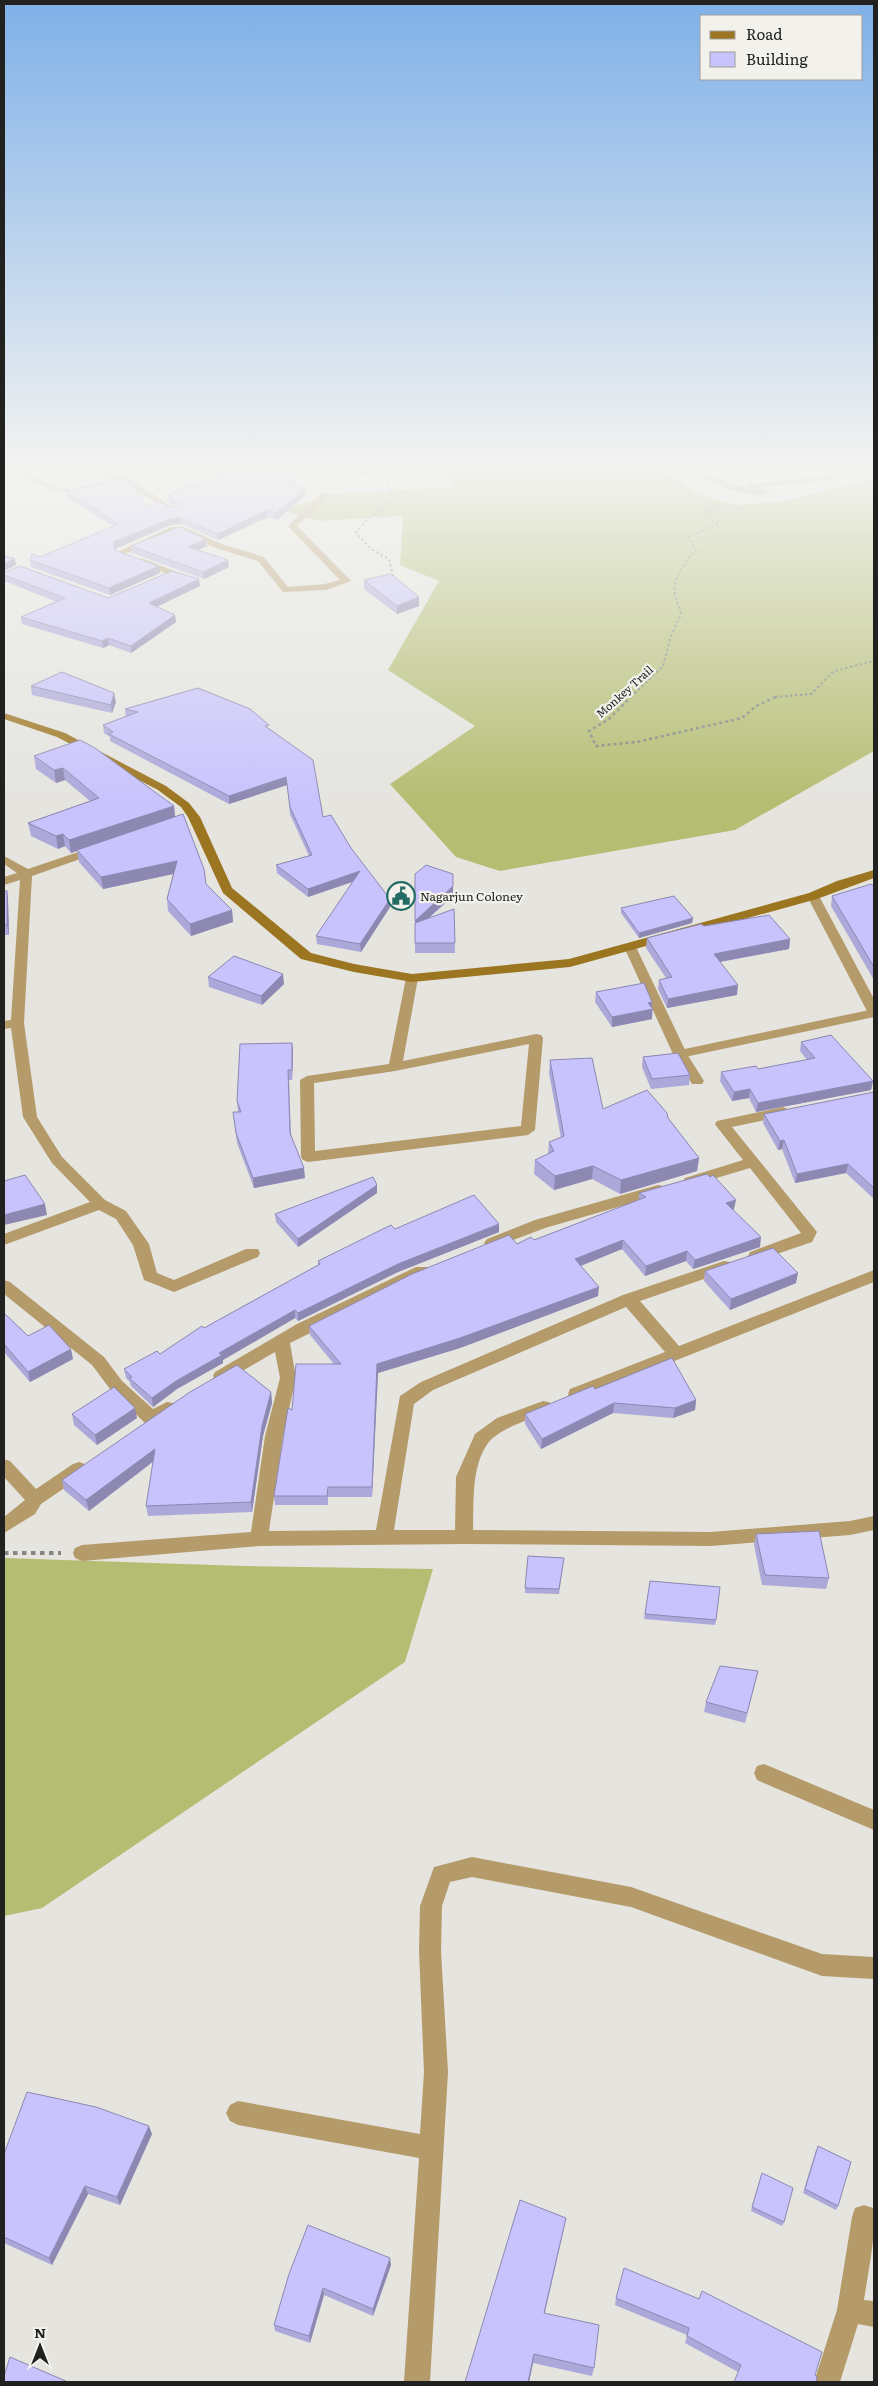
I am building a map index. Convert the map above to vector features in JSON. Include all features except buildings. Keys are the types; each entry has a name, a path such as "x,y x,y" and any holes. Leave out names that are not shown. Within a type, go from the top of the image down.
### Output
{"main road":[{"path":"4,716 61,735 162,788 185,805 190,819 227,890 306,956 354,968 412,978 570,963 813,896 874,874"}],"street":[{"path":"279,581 286,590 326,587 345,581"},
{"path":"4,882 110,845"},
{"path":"4,859 26,873"},
{"path":"26,873 10,1024 30,1117 57,1160 100,1204 121,1214 141,1244 150,1276 174,1286 252,1253"},
{"path":"680,1054 874,1012 813,896"},
{"path":"630,947 680,1054 697,1081"},
{"path":"395,1067 412,978"},
{"path":"536,1038 528,1130 308,1158 307,1080 395,1067 536,1038"},
{"path":"384,1537 406,1401 428,1386 629,1300 807,1238 810,1232 722,1124 798,1109"},
{"path":"477,1249 540,1224 754,1162"},
{"path":"4,1240 100,1204"},
{"path":"210,1382 281,1341 405,1278 441,1263"},
{"path":"464,1537 465,1477 481,1440 504,1423 874,1276"},
{"path":"4,1286 98,1362 116,1385 152,1419"},
{"path":"629,1300 676,1354"},
{"path":"259,1539 274,1436 288,1378 281,1341"},
{"path":"137,1430 176,1402"},
{"path":"4,1526 29,1509 35,1499 90,1462"},
{"path":"4,1466 35,1499"},
{"path":"82,1553 259,1539 384,1537 711,1539 850,1528 874,1523"},
{"path":"764,1773 874,1820"},
{"path":"417,2382 436,2072 430,1951 431,1906 442,1874 472,1867 631,1897 822,1965 872,1971"},
{"path":"238,2113 432,2148"},
{"path":"827,2382 862,2312 864,2217"}],"path":[{"name":"Monkey Trail","path":"677,581 674,594 681,612 663,666 609,719 589,731 596,746 637,742 742,718 756,706 778,696 811,694 834,672 874,661"},
{"path":"4,1553 82,1553"}],"green space":[{"path":"439,581 874,581 874,751 735,830 500,871 456,857 390,784 475,726 388,670"},
{"path":"4,1558 243,1566 433,1569 405,1662 42,1908 4,1916"}],"place":[{"name":"Nagarjun Coloney","path":"401,896"}]}
